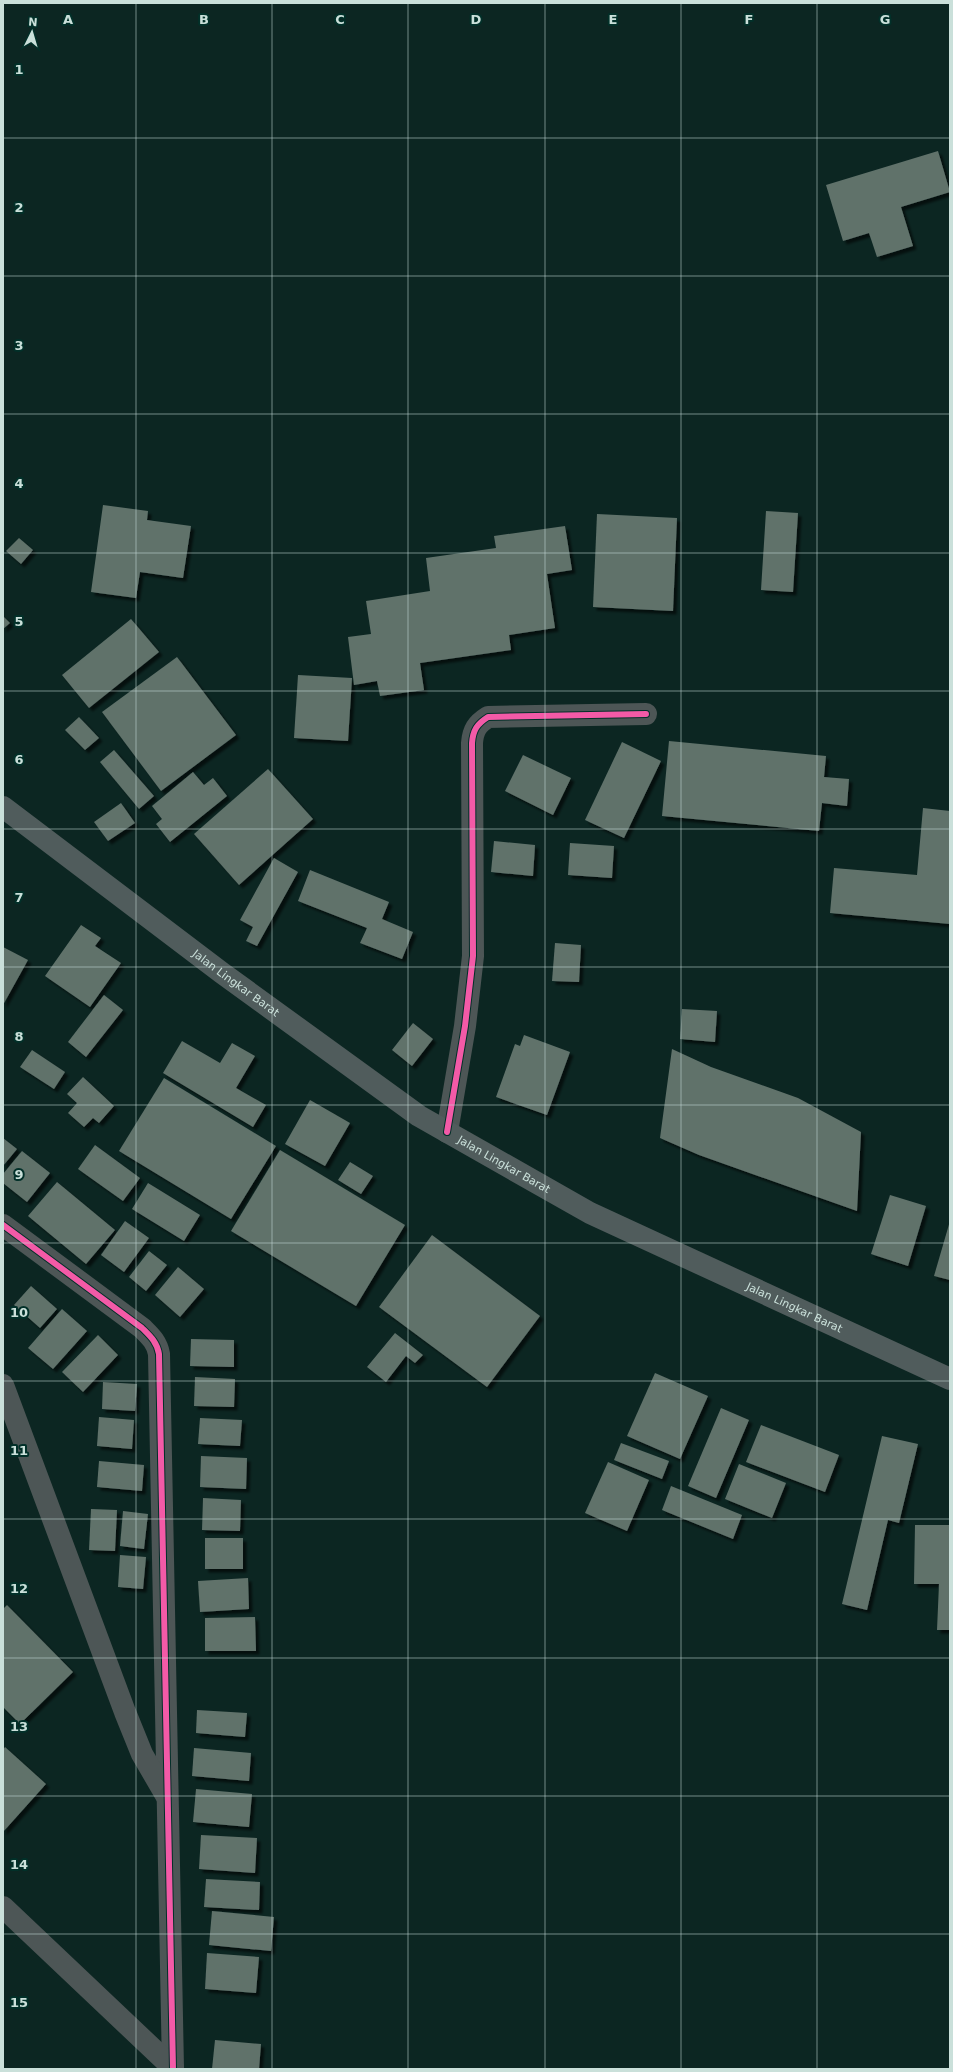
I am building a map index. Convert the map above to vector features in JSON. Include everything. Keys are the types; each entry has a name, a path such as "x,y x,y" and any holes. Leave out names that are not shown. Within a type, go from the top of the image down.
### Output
{"highway":[{"name":"Jalan Lingkar Barat","path":"3,807 222,973 419,1116 590,1213 950,1379"}],"street":[{"path":"447,1132 465,1026 473,956 471,774 473,733 476,726 488,717 646,714"},
{"path":"3,1226 142,1328 157,1346 159,1363 173,2069"},
{"path":"3,1385 11,1410 142,1754 167,1798"},
{"path":"3,1907 173,2069"}],"building":[{"path":"938,151 950,192 901,207 913,246 877,257 869,233 843,241 826,185"},
{"path":"103,505 148,511 147,520 191,526 183,578 140,572 136,598 91,592"},
{"path":"766,511 798,513 793,592 761,590"},
{"path":"597,514 677,518 673,611 593,607"},
{"path":"565,526 572,570 547,574 555,628 509,635 511,650 420,663 424,690 380,696 377,681 354,685 348,637 371,634 366,601 430,591 426,558 496,548 494,536"},
{"path":"19,538 33,550 21,564 6,551"},
{"path":"3,616 10,623 3,629"},
{"path":"131,619 159,652 89,708 62,675"},
{"path":"177,657 236,735 161,791 102,712"},
{"path":"298,675 352,678 348,741 294,738"},
{"path":"79,717 99,738 85,750 65,730"},
{"path":"669,741 826,756 824,777 849,779 847,806 822,803 819,831 662,816"},
{"path":"622,742 661,761 624,838 585,820"},
{"path":"114,750 154,796 139,809 100,762"},
{"path":"523,755 571,778 553,815 505,791"},
{"path":"268,769 313,819 239,885 194,834"},
{"path":"193,772 204,785 213,778 227,796 170,842 156,824 162,819 152,806"},
{"path":"121,803 135,823 108,841 94,822"},
{"path":"923,808 950,811 950,924 830,913 834,868 917,875"},
{"path":"494,841 535,845 533,876 491,872"},
{"path":"570,843 614,846 612,878 568,875"},
{"path":"274,858 298,872 257,946 246,941 253,927 240,920"},
{"path":"310,870 389,902 382,919 413,932 402,959 360,943 367,928 298,901"},
{"path":"81,925 101,938 95,946 121,963 90,1007 45,976"},
{"path":"555,943 581,945 579,982 552,981"},
{"path":"3,947 28,960 3,1005"},
{"path":"104,995 123,1010 86,1057 68,1042"},
{"path":"682,1009 717,1011 715,1042 680,1039"},
{"path":"413,1023 433,1039 412,1066 392,1050"},
{"path":"524,1035 570,1052 547,1115 496,1097 515,1044 520,1046"},
{"path":"182,1041 220,1063 232,1043 255,1056 236,1088 266,1105 253,1127 163,1073"},
{"path":"672,1049 711,1067 798,1098 861,1132 857,1211 699,1155 660,1138"},
{"path":"32,1050 65,1072 54,1089 20,1067"},
{"path":"83,1077 114,1106 99,1123 93,1118 84,1127 68,1113 77,1103 67,1094"},
{"path":"164,1078 276,1146 231,1219 119,1151"},
{"path":"310,1100 350,1123 325,1166 285,1144"},
{"path":"3,1138 17,1149 3,1166"},
{"path":"95,1145 140,1178 123,1201 78,1169"},
{"path":"280,1150 405,1225 356,1306 231,1231"},
{"path":"22,1151 50,1173 27,1202 3,1183 3,1174"},
{"path":"350,1162 373,1176 361,1194 338,1180"},
{"path":"57,1182 115,1230 86,1264 28,1216"},
{"path":"148,1183 200,1215 184,1241 132,1209"},
{"path":"890,1195 926,1206 908,1266 871,1254"},
{"path":"125,1221 149,1238 124,1272 101,1255"},
{"path":"950,1221 950,1280 934,1276"},
{"path":"432,1235 540,1316 487,1387 379,1307"},
{"path":"149,1251 167,1265 146,1291 129,1277"},
{"path":"178,1267 204,1289 180,1317 155,1295"},
{"path":"31,1286 57,1309 40,1328 14,1305"},
{"path":"62,1309 87,1331 53,1369 28,1348"},
{"path":"395,1333 423,1355 415,1363 406,1356 386,1382 367,1367"},
{"path":"98,1335 118,1355 83,1392 62,1372"},
{"path":"191,1339 234,1340 234,1367 190,1366"},
{"path":"655,1373 708,1396 680,1459 627,1436"},
{"path":"195,1377 235,1379 234,1407 194,1406"},
{"path":"103,1382 137,1384 135,1411 102,1409"},
{"path":"721,1408 749,1420 716,1498 688,1486"},
{"path":"99,1417 134,1420 132,1449 97,1446"},
{"path":"200,1418 242,1420 240,1446 198,1444"},
{"path":"761,1425 839,1455 825,1492 746,1462"},
{"path":"882,1436 918,1444 899,1523 888,1520 867,1610 842,1604"},
{"path":"621,1443 669,1461 662,1479 614,1460"},
{"path":"201,1456 247,1458 246,1489 200,1487"},
{"path":"99,1461 144,1465 142,1491 97,1487"},
{"path":"608,1462 649,1480 627,1531 585,1513"},
{"path":"739,1464 786,1483 772,1518 725,1499"},
{"path":"671,1486 742,1515 733,1539 662,1510"},
{"path":"203,1498 241,1500 240,1531 202,1530"},
{"path":"91,1509 117,1510 115,1551 89,1550"},
{"path":"123,1511 148,1514 144,1549 120,1546"},
{"path":"915,1525 950,1525 950,1630 937,1630 939,1584 914,1584"},
{"path":"205,1538 243,1538 243,1569 205,1569"},
{"path":"120,1555 146,1557 143,1589 118,1587"},
{"path":"248,1578 249,1609 200,1612 198,1581"},
{"path":"7,1605 73,1672 20,1724 3,1707 3,1609"},
{"path":"255,1617 256,1651 205,1651 205,1618"},
{"path":"197,1710 247,1713 245,1737 196,1733"},
{"path":"5,1747 46,1784 3,1832 3,1750"},
{"path":"194,1748 251,1753 249,1781 192,1776"},
{"path":"196,1789 252,1794 249,1827 193,1822"},
{"path":"201,1835 257,1838 255,1873 199,1869"},
{"path":"206,1879 260,1882 259,1910 204,1907"},
{"path":"212,1911 274,1917 271,1951 209,1945"},
{"path":"207,1953 259,1957 256,1993 205,1989"},
{"path":"215,2040 261,2044 259,2069 212,2069"}],"cycle path":[{"path":"447,1132 465,1026 473,956 473,734 478,725 488,717 646,714"},
{"path":"3,1225 142,1328 155,1343 159,1354 173,2069"}]}
